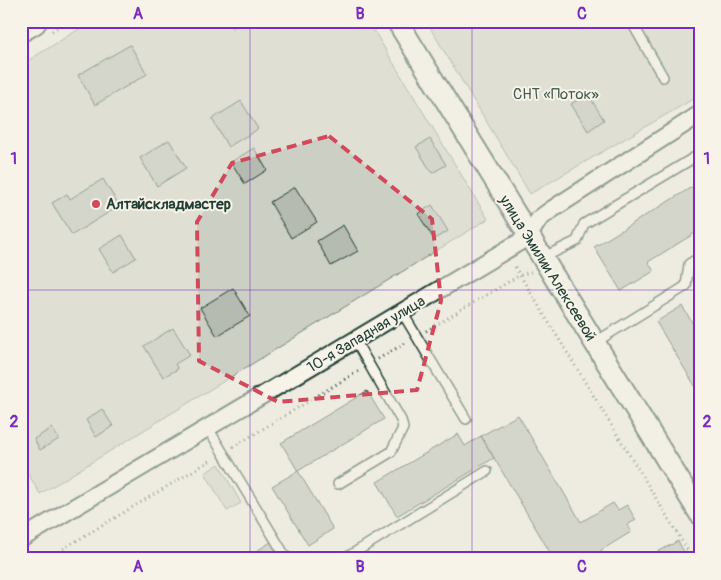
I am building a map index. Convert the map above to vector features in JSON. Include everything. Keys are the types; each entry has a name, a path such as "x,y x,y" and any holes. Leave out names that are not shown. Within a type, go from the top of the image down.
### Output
{"main road":[{"path":"21,28 33,21"}],"street":[{"name":"улица Эмилии Алексеевой","path":"397,21 528,237 538,265 594,343 700,514"},
{"name":"10-я Западная улица","path":"21,539 528,237 539,219 551,210 700,114"}],"lane":[{"path":"631,21 663,77"},
{"path":"538,265 577,241 584,224 700,154"},
{"path":"594,343 686,286 690,264 700,257"},
{"path":"402,312 466,419"},
{"path":"338,484 391,452 397,444 403,428 401,420 355,340"},
{"path":"208,428 287,559"},
{"path":"344,559 487,471"}],"path":[{"path":"46,559 538,265"},
{"path":"516,267 693,559"}],"highlighted area":[{"path":"329,136 432,219 441,301 417,390 278,402 199,361 197,222 232,163"}],"green space":[{"path":"92,21 227,21 232,29 245,21 368,21 488,219 40,494 21,462 21,65"},
{"name":"СНТ «Поток»","path":"426,21 700,21 700,95 530,194"},
{"path":"219,464 241,503 227,511 205,473"}],"building":[{"path":"130,45 147,74 95,105 78,75"},
{"path":"588,94 604,120 588,131 571,104"},
{"path":"241,101 258,129 228,147 212,119"},
{"path":"430,139 446,165 432,173 416,147"},
{"path":"169,140 186,168 157,186 140,158"},
{"path":"254,148 267,170 245,184 231,162"},
{"path":"103,179 119,206 72,235 52,203 67,194 70,199"},
{"path":"700,182 700,230 648,262 654,271 621,291 594,247"},
{"path":"295,187 317,222 291,238 270,202"},
{"path":"432,205 448,231 434,239 418,214"},
{"path":"343,225 358,251 331,266 317,241"},
{"path":"122,235 136,258 113,272 99,249"},
{"path":"233,288 250,316 217,336 200,308"},
{"path":"682,306 700,335 700,394 656,322"},
{"path":"173,328 190,355 175,364 178,369 163,377 144,346"},
{"path":"367,391 384,419 298,471 281,443"},
{"path":"102,409 113,426 96,437 86,420"},
{"path":"518,415 581,522 613,503 618,510 627,505 636,520 627,525 631,532 600,551 605,559 554,559 481,436"},
{"path":"52,428 59,439 40,450 34,439"},
{"path":"458,434 465,446 481,436 494,458 397,516 377,482"},
{"path":"298,471 333,529 308,545 272,486"},
{"path":"678,541 688,559 657,559 654,554"},
{"path":"271,542 282,559 259,559 255,552"}],"place":[{"name":"Алтайскладмастер","path":"96,204"}]}
